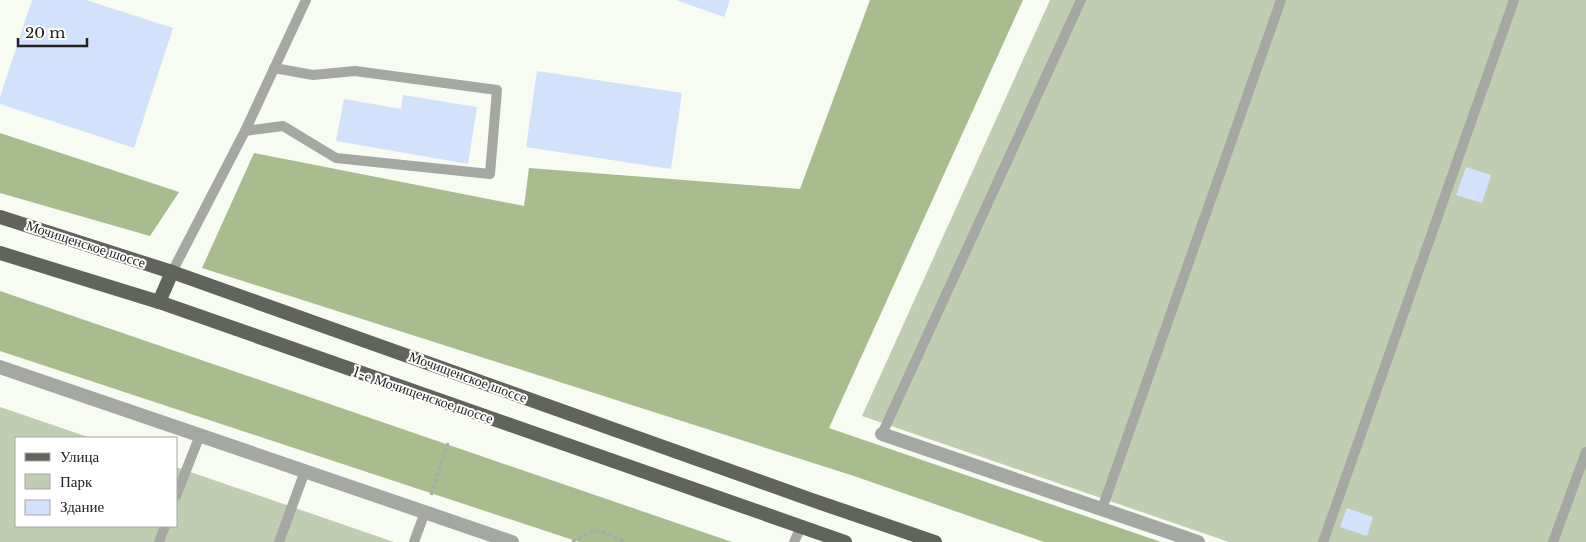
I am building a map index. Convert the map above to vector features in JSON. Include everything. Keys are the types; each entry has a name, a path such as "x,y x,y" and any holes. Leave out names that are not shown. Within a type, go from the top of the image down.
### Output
{"main road":[{"name":"Мочищенское шоссе","path":"0,217 172,272 935,542"},
{"name":"1-е Мочищенское шоссе","path":"0,253 160,302 845,542"},
{"path":"160,302 172,272"}],"street":[{"path":"0,367 512,542"},
{"path":"882,434 1198,542"}],"lane":[{"path":"172,272 245,131 306,0"},
{"path":"882,434 1081,0"},
{"path":"1102,509 1282,0"},
{"path":"1323,542 1514,0"},
{"path":"245,131 283,126 336,158 490,174 497,90 355,71 313,75 274,68"},
{"path":"178,491 200,435"},
{"path":"1553,542 1586,452"},
{"path":"279,542 305,471"},
{"path":"414,542 425,512"},
{"path":"159,542 165,527"},
{"path":"794,542 801,527"}],"path":[{"path":"425,512 448,443"},
{"path":"572,542 596,530 627,542"}],"green space":[{"path":"870,0 1023,0 829,428 1161,542 1044,542 854,476 202,268 254,153 524,206 529,168 800,189"},
{"path":"1050,0 1586,0 1586,542 1229,542 862,416"},
{"path":"0,133 179,192 150,236 0,193"},
{"path":"0,291 732,542 579,542 0,351"},
{"path":"0,407 88,437 15,437 15,527 178,527 178,468 394,542 0,542"}],"building":[{"path":"32,0 86,0 173,28 134,148 0,104 0,97"},
{"path":"676,0 730,0 724,17"},
{"path":"537,71 682,93 671,169 526,147"},
{"path":"403,95 477,107 468,164 336,141 344,99 401,109"},
{"path":"1466,167 1491,175 1482,203 1456,195"},
{"path":"1347,508 1373,517 1367,536 1340,527"}]}
